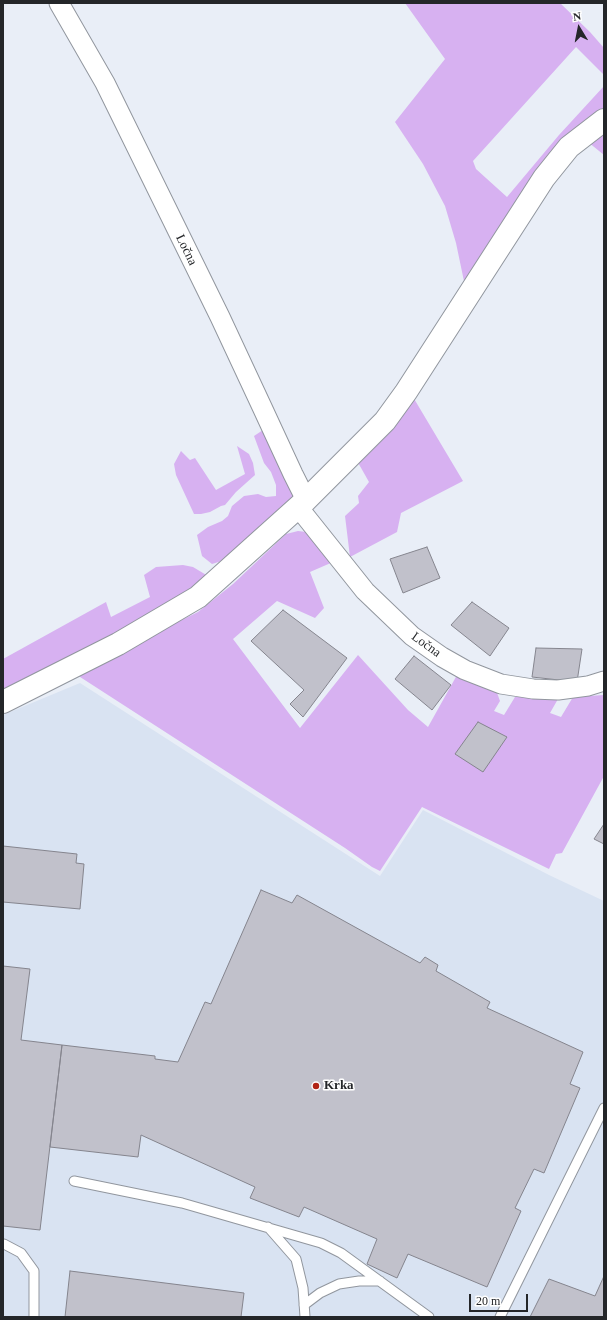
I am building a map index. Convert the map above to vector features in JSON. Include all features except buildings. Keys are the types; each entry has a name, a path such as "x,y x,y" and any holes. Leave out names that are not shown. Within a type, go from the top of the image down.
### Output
{"street":[{"name":"Ločna","path":"59,3 105,83 223,324 293,474 302,504 364,591 412,636 464,670 501,684 533,689 558,690 588,686 604,680"},
{"path":"3,702 118,644 198,597 302,504 385,421 406,392 544,178 569,148 604,120"}],"lane":[{"path":"500,1317 604,1108"},
{"path":"74,1181 182,1203 321,1243 341,1254 429,1317"},
{"path":"268,1227 296,1259 302,1288 305,1317"},
{"path":"4,1244 20,1253 34,1271 34,1317"},
{"path":"304,1304 320,1293 339,1284 359,1281 380,1282"}],"shaded area":[{"path":"405,3 560,3 604,48 604,75 576,47 473,161 476,169 507,197 559,135 604,86 604,110 465,286 456,243 445,206 423,164 395,122 445,59"},
{"path":"604,129 604,155 588,142"},
{"path":"413,397 463,481 401,513 397,532 350,557 345,516 359,503 358,496 369,482 356,459 411,405"},
{"path":"266,428 284,464 293,496 285,510 231,558 212,564 202,556 197,535 208,527 222,521 228,516 232,506 244,496 258,494 266,497 276,496 276,485 271,472 264,463 254,436"},
{"path":"237,446 249,454 253,463 255,475 236,492 225,505 210,512 194,514 176,475 174,464 181,451 190,460 195,458 216,490 245,474"},
{"path":"298,531 306,532 333,562 310,572 324,608 315,618 277,601 233,639 300,728 358,655 408,710 428,727 457,675 496,690 500,701 494,711 504,715 515,697 530,695 558,699 550,713 561,717 573,697 604,695 604,776 562,853 556,854 549,869 422,807 380,871 77,675 151,635 198,612 233,584 286,534"},
{"path":"183,565 193,567 208,576 157,612 3,695 3,659 106,602 111,617 150,597 144,575 156,567"},
{"name":"Krka","path":"80,683 380,876 423,810 549,875 604,901 604,1317 3,1317 3,715"}],"place":[{"name":"Krka","path":"316,1086"}]}
